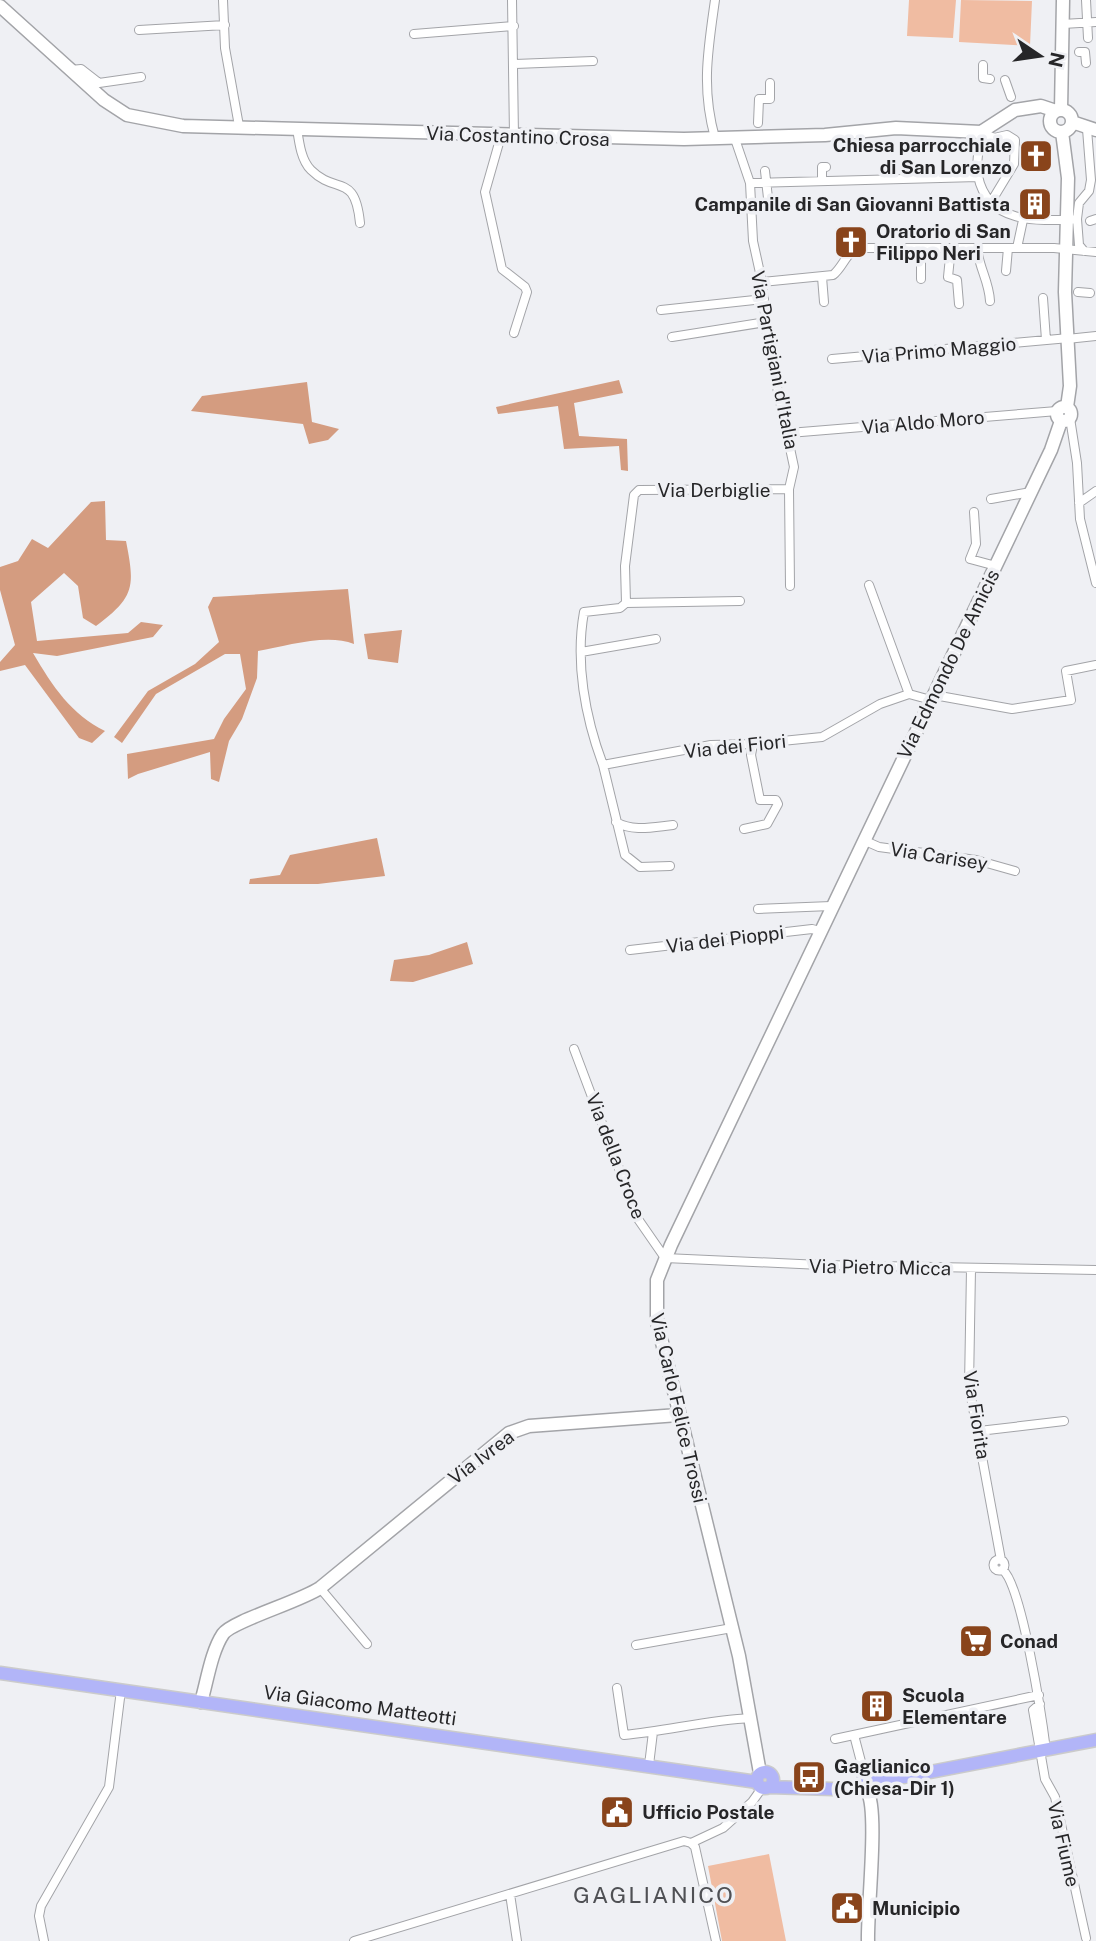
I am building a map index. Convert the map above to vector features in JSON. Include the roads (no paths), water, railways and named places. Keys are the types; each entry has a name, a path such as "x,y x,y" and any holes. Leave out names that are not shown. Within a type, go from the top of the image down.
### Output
{"main road":[{"name":"Via Giacomo Matteotti","path":"0,1673 763,1780 869,1784 1096,1740"}],"street":[{"path":"223,0 225,48 239,126"},
{"path":"512,0 514,136"},
{"path":"715,0 706,60 706,106 715,138"},
{"path":"1063,0 1066,52 1058,110 1050,121 1052,127 1062,132 1069,129 1072,116 1058,110 1041,106 1013,104 981,132 978,177 991,202 1002,211 1023,220 1082,220"},
{"path":"1087,0 1092,23 1088,37"},
{"name":"Via Costantino Crosa","path":"0,6 104,100 127,115 142,120 183,125 501,136 715,138 759,129 825,135 905,127 981,132"},
{"path":"1063,24 1092,23"},
{"path":"139,30 225,25"},
{"path":"414,34 514,26"},
{"path":"1079,52 1086,52 1086,63"},
{"path":"515,64 593,61"},
{"path":"983,65 983,78 990,79"},
{"path":"71,70 81,69 99,83 141,77"},
{"path":"1005,80 1013,104"},
{"path":"759,129 759,99 770,99 770,83"},
{"path":"1072,122 1094,129 1089,191 1079,203 1082,220 1079,245 1084,251"},
{"path":"297,128 307,166 313,173 352,192 357,199 360,223"},
{"path":"981,132 994,138 1007,135 1015,140 1014,164 991,202"},
{"name":"Via Edmondo De Amicis","path":"786,1003 1031,492 1070,396 1069,250 1082,220 1068,195 1068,170 1062,132"},
{"path":"501,136 485,192 502,269 525,287 527,292 514,333"},
{"name":"Via Partigiani d'Italia","path":"734,136 750,183 752,241 762,282 766,322 794,467 789,489 790,586"},
{"path":"822,181 822,167 827,167"},
{"path":"765,171 769,207"},
{"path":"750,183 978,177"},
{"path":"1006,271 1023,220"},
{"path":"762,282 833,275 841,268 851,251 857,248 950,251 1012,248 1096,253"},
{"path":"977,248 979,265 989,281 990,302"},
{"path":"921,250 921,279"},
{"path":"950,251 948,277 957,281 959,304"},
{"path":"822,277 824,302"},
{"path":"1071,292 1090,293"},
{"path":"1043,298 1046,340"},
{"path":"662,310 764,299"},
{"path":"672,337 766,322"},
{"name":"Via Primo Maggio","path":"832,359 1095,336"},
{"path":"1064,414 1077,463 1079,503 1096,583"},
{"name":"Via Aldo Moro","path":"789,433 1064,414"},
{"name":"Via Derbiglie","path":"626,603 625,566 634,495 639,490 789,489"},
{"path":"1079,503 1096,491"},
{"path":"991,499 1031,492"},
{"path":"974,512 975,544 970,559 996,566"},
{"path":"869,585 909,694 1012,709 1071,700 1066,671 1096,664"},
{"path":"670,866 640,867 631,863 625,855 603,765 590,725 581,652 584,612 620,608 626,603 740,601"},
{"path":"581,652 656,639"},
{"name":"Via dei Fiori","path":"603,765 711,745 822,737 866,710 909,694"},
{"path":"744,829 766,824 778,804 776,800 760,800 751,755 753,744"},
{"path":"616,822 625,827 636,828 673,825"},
{"name":"Via Carisey","path":"863,840 879,846 975,860 1015,871"},
{"path":"758,909 831,906"},
{"name":"Via dei Pioppi","path":"630,950 811,929 820,931"},
{"name":"Via Carlo Felice Trossi","path":"763,1780 732,1628 678,1415 655,1303 657,1280 665,1258 786,1003"},
{"name":"Via della Croce","path":"574,1049 638,1219 665,1258"},
{"name":"Via Pietro Micca","path":"665,1258 971,1269 1096,1270"},
{"name":"Via Fiorita","path":"971,1269 970,1386 1001,1560 995,1561 994,1567 1007,1574 1014,1594 1039,1700"},
{"name":"Via Ivrea","path":"201,1702 223,1634 234,1624 302,1600 320,1588 509,1433 529,1426 678,1415"},
{"path":"979,1431 1064,1421"},
{"path":"320,1588 367,1644"},
{"path":"636,1645 732,1628"},
{"path":"617,1688 624,1735 705,1721 751,1718"},
{"path":"44,1941 39,1916 41,1906 109,1787 121,1690"},
{"path":"835,1739 1039,1700 1043,1751"},
{"path":"649,1765 653,1732"},
{"path":"854,1735 869,1784 875,1821 872,1824 868,1941"},
{"name":"Via Fiume","path":"1043,1751 1045,1780 1055,1797 1086,1938"},
{"path":"691,1843 723,1828 752,1801 763,1780"},
{"path":"354,1941 684,1841 695,1847 716,1941"},
{"path":"510,1894 517,1941"}],"place":[{"name":"Chiesa parrocchiale di San Lorenzo","path":"1036,156"},
{"name":"Campanile di San Giovanni Battista","path":"1035,204"},
{"name":"Oratorio di San Filippo Neri","path":"851,242"},
{"name":"Conad","path":"976,1641"},
{"name":"Scuola Elementare","path":"877,1706"},
{"name":"Gaglianico (Chiesa-Dir 1)","path":"809,1777"},
{"name":"Ufficio Postale","path":"617,1812"},
{"name":"Municipio","path":"847,1908"}],"district":[{"name":"GAGLIANICO","path":"654,1894"}]}
